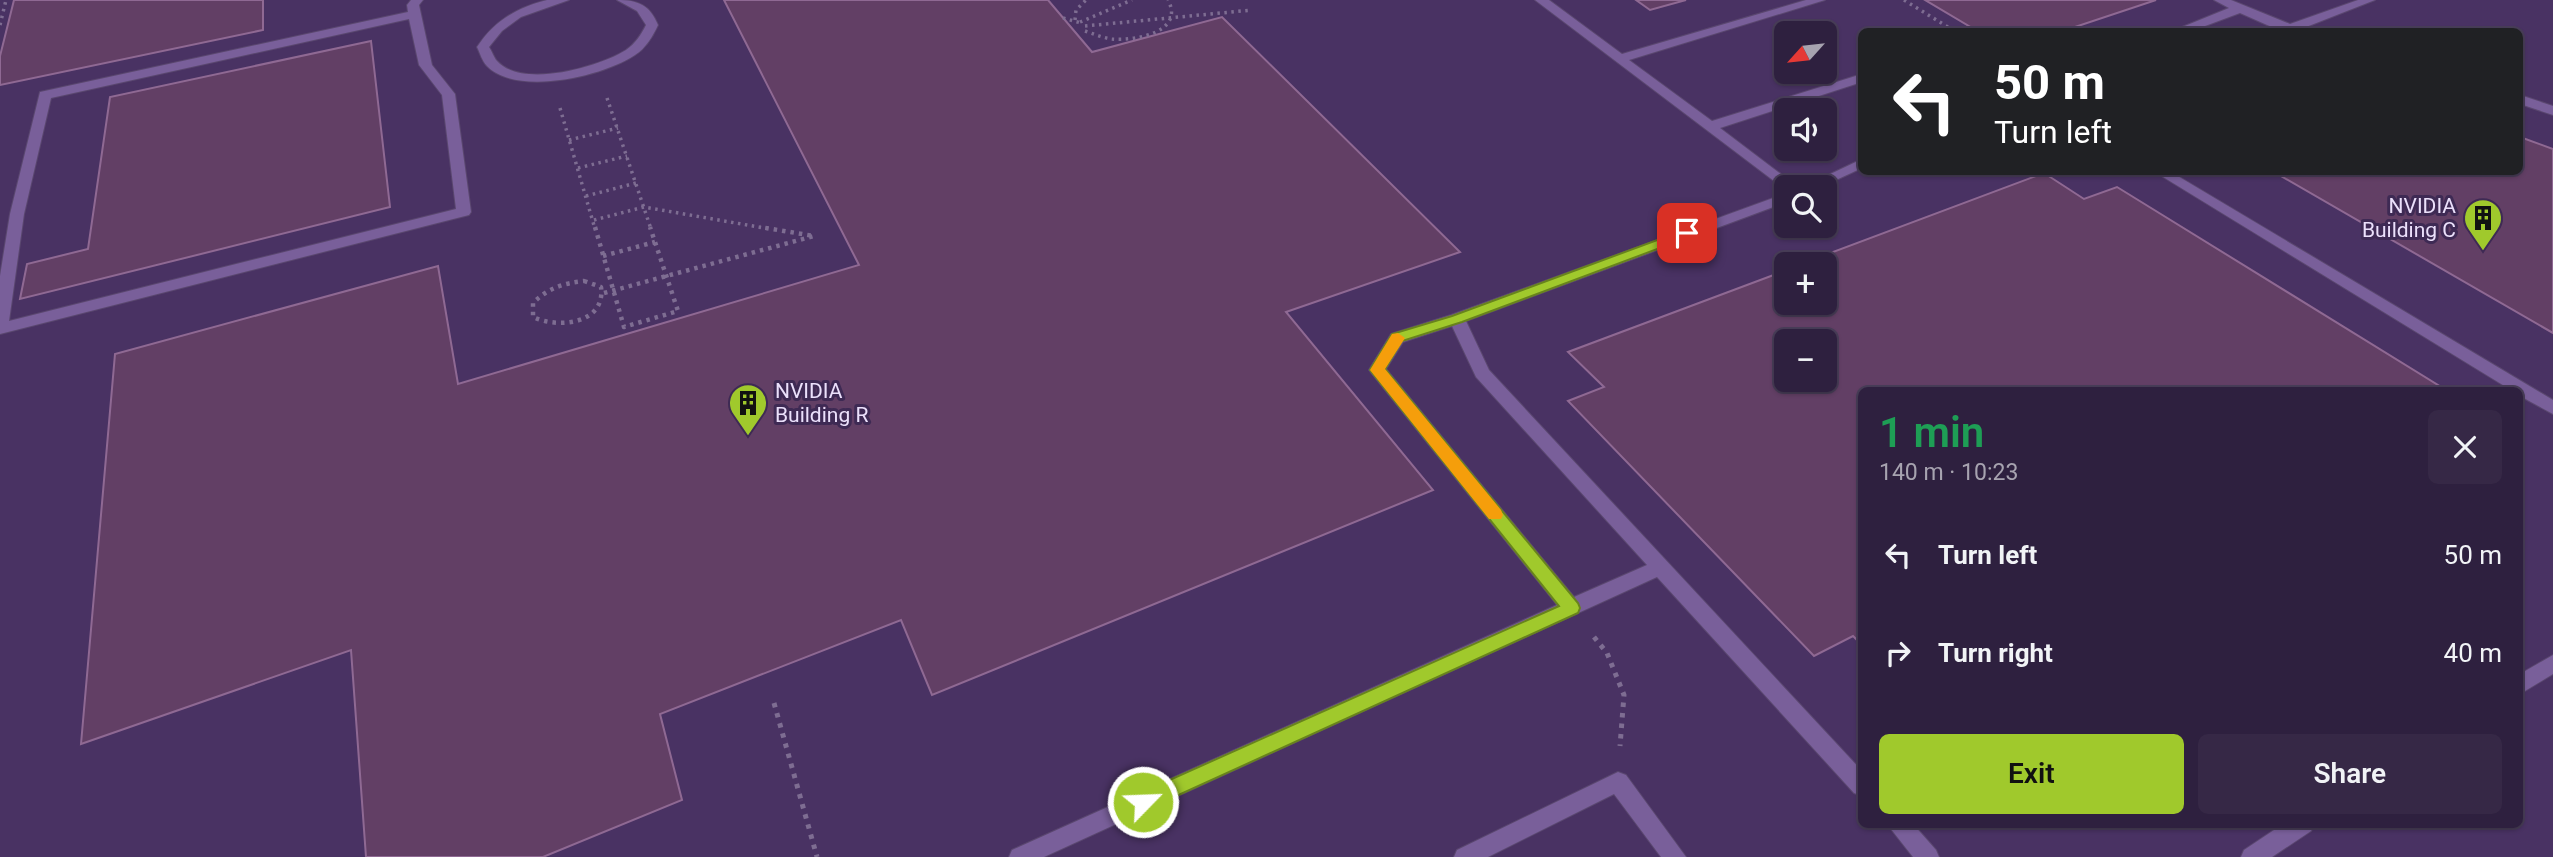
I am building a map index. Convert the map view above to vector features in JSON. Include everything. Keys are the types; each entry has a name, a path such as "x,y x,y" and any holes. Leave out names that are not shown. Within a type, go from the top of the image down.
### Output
{"lane":[{"path":"563,0 529,4 507,20 491,33 483,47 486,60 498,71 547,78 577,74 606,65 630,53 645,39 652,25 648,13 636,4 623,0"},
{"path":"1541,0 1775,175"},
{"path":"1619,59 1819,0"},
{"path":"2220,0 2288,28"},
{"path":"2298,28 2369,0"},
{"path":"416,7 424,61 434,84 448,94 464,212 0,329 6,252 45,95 416,7"},
{"path":"2187,28 2238,9"},
{"path":"1711,126 1858,79"},
{"path":"2523,100 2553,111"},
{"path":"1836,175 1858,165"},
{"path":"2167,175 2518,387"},
{"path":"1571,608 1377,370 1397,338 1457,319 1774,202"},
{"path":"1457,319 1482,373 1858,782"},
{"path":"2523,390 2553,408"},
{"path":"1020,857 1660,567"},
{"path":"2523,683 2553,663"},
{"path":"1465,857 1618,782 1675,857"},
{"path":"1902,828 1928,857"},
{"path":"2252,857 2297,828"}],"path":[{"path":"0,25 6,0"},
{"path":"1075,20 1076,9 1086,0"},
{"path":"1080,22 1132,0"},
{"path":"1063,18 1080,22 1085,29 1102,37 1134,38 1161,29 1173,17 1174,7 1168,0"},
{"path":"1904,0 1950,28"},
{"path":"1079,37 1085,29 1252,10"},
{"path":"558,100 624,327 678,311 605,90"},
{"path":"569,140 618,128"},
{"path":"578,168 627,156"},
{"path":"586,196 636,183"},
{"path":"594,220 644,207 814,236 604,293"},
{"path":"603,256 655,242"},
{"path":"572,282 594,283 601,287 604,293 604,300 592,314 570,323 547,324 533,317 533,303 548,289 559,285 572,282"},
{"path":"1571,608 1607,653 1624,695 1618,782"},
{"path":"774,703 817,857"}],"shaded area":[{"path":"0,0 2553,0 2553,857 0,857"}],"building":[{"path":"14,0 263,0 263,30 0,85 0,56"},
{"name":"NVIDIA Building R","path":"724,0 1048,0 1092,52 1222,17 1460,252 1286,312 1433,490 932,695 901,620 660,714 682,800 543,857 366,857 351,650 81,744 115,354 438,266 458,384 859,265"},
{"path":"1636,0 1686,0 1650,10"},
{"path":"1925,0 2156,0 2072,28 1972,28"},
{"path":"371,41 390,207 20,299 27,264 88,249 110,97"},
{"name":"NVIDIA Building C","path":"2523,138 2553,149 2553,333 2279,175 2523,175"},
{"path":"2039,175 2047,175 2084,199 2117,187 2441,387 1858,387 1858,641 1853,636 1814,656 1568,401 1604,387 1568,352 1774,275 1774,315 1837,315 1837,252 1833,252"}],"slow traffic":[{"path":"1398,338 1377,370 1495,515"}],"place":[{"name":"NVIDIA Building C","path":"2483,252"},
{"name":"NVIDIA Building R","path":"748,437"}],"route":[{"path":"1143,802 1571,608 1377,370 1397,338 1457,319 1687,233"}]}
